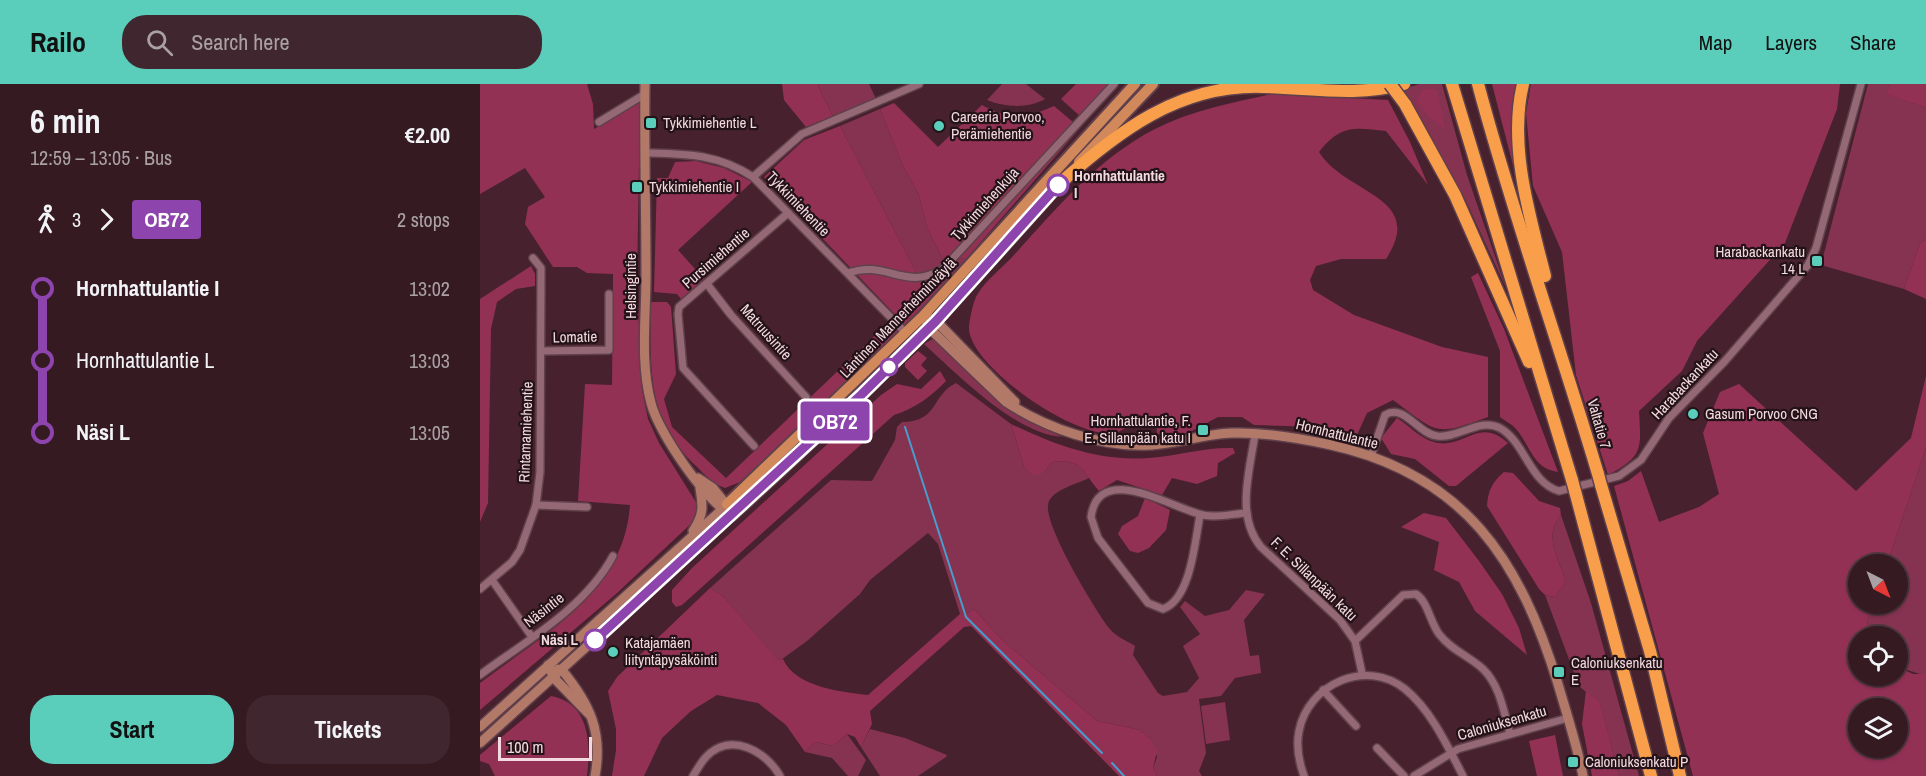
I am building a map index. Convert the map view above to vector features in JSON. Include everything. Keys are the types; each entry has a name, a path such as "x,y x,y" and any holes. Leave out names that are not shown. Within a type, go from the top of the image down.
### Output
{"highway":[{"path":"1390,84 1405,104 1455,195 1518,333 1557,427"},
{"path":"1058,185 1096,151 1137,121 1168,104 1196,95 1223,89 1262,87 1334,93 1363,92 1404,84"},
{"path":"1452,84 1476,169 1557,427 1622,660 1651,776"},
{"name":"Valtatie 7","path":"1478,84 1492,138 1563,354 1650,651 1680,776"},
{"path":"1523,84 1519,127 1521,161 1530,214 1563,354"}],"main road":[{"name":"Läntinen Mannerheiminväylä","path":"480,727 724,507 923,316 1135,84"},
{"name":"Läntinen Mannerheiminväylä","path":"480,743 831,424 932,324 1152,84"},
{"name":"Helsingintie","path":"645,89 646,339 650,400 663,434 695,475 700,485 704,504 703,515 687,540"},
{"name":"Hornhattulantie","path":"923,316 1006,402 1042,420 1083,436 1135,445 1233,433 1307,440 1371,456 1411,474 1446,497 1499,551 1526,594 1569,718 1583,776"},
{"name":"Helsingintie","path":"695,475 713,489 724,507"},
{"name":"Helsingintie","path":"700,485 732,515"},
{"path":"548,665 562,670 586,701 599,750 595,776"},
{"path":"548,665 554,678 591,716"}],"street":[{"path":"753,177 802,134 920,84"},
{"name":"Tykkimiehenkuja","path":"848,273 870,269 918,279 929,278 944,269 1114,84"},
{"name":"Harabackankatu","path":"1371,456 1385,415 1399,412 1427,434 1436,436 1452,435 1484,425 1498,427 1514,439 1542,481 1552,489 1559,490 1619,476 1633,468 1641,460 1669,418 1746,338 1814,257 1861,84"},
{"path":"599,122 645,89"},
{"name":"Tykkimiehentie","path":"646,153 719,159 734,164 753,177 903,329"},
{"name":"Pursimiehentie","path":"754,446 687,374 681,363 679,307 788,213"},
{"name":"Rintamamiehentie","path":"480,589 492,580 520,550 536,505 540,472 541,267 533,258"},
{"name":"Matruusintie","path":"708,284 731,315 806,397"},
{"name":"Lomatie","path":"542,351 609,351 609,294"},
{"name":"F. E. Sillanpään katu","path":"1255,434 1246,513 1253,536 1261,547 1326,606 1355,641 1362,674"},
{"path":"1200,515 1183,591 1174,603 1163,609 1148,603 1098,538 1090,517 1098,499 1109,491 1122,489 1200,515 1246,513"},
{"path":"536,505 586,507"},
{"name":"Näsintie","path":"480,675 572,607 592,586 613,556"},
{"path":"492,580 532,637"},
{"path":"1355,641 1403,595 1416,594 1424,602 1432,623 1446,642 1485,670 1491,678 1500,697 1510,734"},
{"path":"1302,775 1298,749 1299,732 1310,705 1323,690 1362,674 1381,677 1404,687 1419,702 1463,776"},
{"path":"1323,690 1356,726"},
{"name":"Caloniuksenkatu","path":"1414,776 1451,753 1569,718"},
{"path":"693,776 712,751 723,746 736,745 760,753 780,776"},
{"path":"1377,748 1404,776"}],"shaded area":[{"path":"480,84 587,84 593,104 594,129 640,101 637,285 642,390 648,419 659,443 699,507 695,520 616,594 480,710 480,683 554,628 577,609 597,587 613,563 624,536 630,505 578,501 585,384 612,385 613,274 587,273 577,267 553,267 525,224 528,207 545,197 525,168 480,194"},
{"path":"782,84 817,84 833,116 806,127 784,100"},
{"path":"817,84 869,84 876,99 833,116"},
{"path":"1002,84 1026,84 1045,99 1016,106 987,100"},
{"path":"1076,84 1111,84 1081,117 1061,99"},
{"path":"1419,84 1442,84 1467,175 1506,288 1465,199 1402,90"},
{"path":"1492,84 1519,84 1517,168 1514,169"},
{"path":"1531,84 1840,84 1837,109 1785,243 1697,341 1682,371 1639,411 1638,450 1628,462 1608,475 1576,375 1562,252 1533,186 1526,113"},
{"path":"1868,84 1890,84 1887,94 1926,108 1926,239 1920,243 1904,289 1821,265"},
{"path":"1890,84 1926,84 1926,108 1886,94"},
{"path":"1424,88 1437,90 1445,129 1429,117 1416,100"},
{"path":"1272,94 1388,100 1410,142 1428,185 1386,131 1348,130 1341,132 1327,143 1319,152 1331,166 1378,198 1390,209 1397,222 1396,238 1386,259 1341,259 1316,266 1310,280 1313,290 1354,315 1442,347 1488,357 1488,417 1457,427 1437,428 1419,419 1393,400 1367,413 1356,437 1318,427 1254,425 1242,417 1218,417 1188,433 1164,437 1157,433 1156,419 1139,415 1118,432 1097,432 1075,425 1026,397 985,360 973,342 969,326 977,295 1096,169 1134,141 1169,122 1227,104"},
{"path":"894,103 938,147 982,105 1010,116 1035,113 1054,106 1080,128 967,258 943,259 927,228 919,195 903,166 880,109"},
{"path":"880,109 903,166 919,195 927,228 943,259 967,258 930,299 840,126"},
{"path":"840,126 930,299 905,325 764,177 804,140"},
{"path":"696,161 724,168 752,182 678,250 704,279 681,299 677,294 654,292 657,178 668,178 675,162"},
{"path":"1926,239 1926,299 1904,289 1920,243"},
{"path":"531,266 535,274 535,286 516,289 497,302 491,329 488,503 480,522 480,299"},
{"path":"1478,273 1504,329 1558,472 1549,470 1537,461 1516,429 1500,417 1500,351 1471,277"},
{"path":"650,302 667,302 671,307 676,374 664,399 672,427 726,478 889,322 899,332 759,466 740,482 725,488 706,476 679,447 667,429 659,410 652,370"},
{"path":"933,339 992,396 1024,418 1062,437 1026,426 988,401 924,344"},
{"path":"918,351 927,358 921,365 927,371 918,380 905,367 905,363"},
{"path":"940,371 946,381 935,392 916,406 894,415 682,605 676,607 672,602 672,590 692,568 881,395 897,384 921,389"},
{"path":"1926,376 1926,447 1890,554 1848,554 1848,614 1870,614 1868,626 1848,626 1848,686 1908,686 1908,672 1926,674 1926,776 1693,776 1614,486 1628,481 1641,471 1659,522 1699,507 1719,494 1703,433 1720,392 1739,384 1856,491 1911,438"},
{"path":"956,383 1011,424 1024,466 1044,473 1052,462 1064,461 1078,465 1089,478 1054,495 1048,505 1049,516 1062,548 1102,618 1112,631 1135,646 1133,655 1158,693 1163,696 1187,692 1199,678 1183,646 1200,634 1180,607 1185,601 1205,616 1229,610 1246,590 1265,594 1244,620 1250,656 1259,655 1261,673 1235,678 1221,696 1199,699 1206,753 1199,771 1202,776 1157,776 1153,768 1157,757 1150,738 1140,730 1097,721 1001,639 974,609 967,614 960,614 938,544 928,533 870,580 860,594 807,641 778,662 723,596 710,588 831,480 872,481 895,440 897,427 902,422 923,418 942,394"},
{"path":"1397,418 1424,438 1440,443 1451,443 1487,432 1497,435 1508,443 1456,486 1449,486 1415,459 1391,454 1381,438"},
{"path":"1011,424 1044,439 1095,455 1131,459 1222,448 1233,448 1235,453 1218,463 1217,476 1197,484 1172,478 1162,495 1117,480 1099,491 1085,472 1070,462 1052,462 1044,473 1032,475 1024,466"},
{"path":"1926,447 1926,676 1908,670 1908,626 1868,626 1870,614 1908,614 1908,554 1890,554"},
{"path":"1504,472 1513,473 1539,501 1560,508 1561,515 1553,531 1553,539 1556,556 1566,582 1555,597 1545,595 1539,589 1487,506 1491,487"},
{"path":"1145,498 1170,510 1166,530 1149,548 1138,553 1130,551 1118,534 1122,526 1138,516"},
{"path":"1424,513 1446,518 1479,561 1502,594 1519,628 1527,655 1475,611 1459,582 1434,570 1439,542 1401,527"},
{"path":"1561,515 1591,603 1639,776 1619,776 1600,704 1579,686 1545,595 1555,597 1566,582 1556,556 1553,539 1553,531"},
{"path":"710,588 723,596 778,661 783,659 798,676 808,682 833,690 868,695 960,614 967,614 974,609 1001,639 1097,721 1140,730 1150,738 1157,751 1153,768 1157,776 1119,776 971,626 964,627 870,711 872,724 861,747 855,737 847,734 833,746 815,742 805,752 786,725 758,703 717,695 691,711 662,738 644,776 612,776 616,729 608,691 617,677"},
{"path":"1586,691 1600,703 1619,776 1592,776 1582,724"},
{"path":"551,696 564,700 581,716 588,738 587,776 495,776 489,764 480,761 480,755"},
{"path":"1225,702 1230,740 1206,744 1201,706"},
{"path":"870,729 905,738 947,755 918,776 880,776 861,747"},
{"path":"847,734 866,760 858,776 848,776 832,758 805,752 815,742 833,746"},
{"path":"1555,735 1563,776 1537,776 1529,741"}],"waterway":[{"path":"905,427 966,617 1102,753"},
{"path":"1112,763 1124,776"}],"bus line":[{"name":"OB72","path":"595,640 779,473 861,395 936,321 1058,185"}],"place":[{"name":"Tykkimiehentie L","path":"651,123"},
{"name":"Careeria Porvoo, Perämiehentie","path":"939,126"},
{"name":"Hornhattulantie I","path":"1058,185"},
{"name":"Tykkimiehentie I","path":"637,187"},
{"name":"Harabackankatu 14 L","path":"1817,261"},
{"name":"Gasum Porvoo CNG","path":"1693,414"},
{"name":"Hornhattulantie, F. E. Sillanpään katu I","path":"1203,430"},
{"name":"Näsi L","path":"595,640"},
{"name":"Katajamäen liityntäpysäköinti","path":"613,652"},
{"name":"Caloniuksenkatu E","path":"1559,672"},
{"name":"Caloniuksenkatu P","path":"1573,762"}]}
